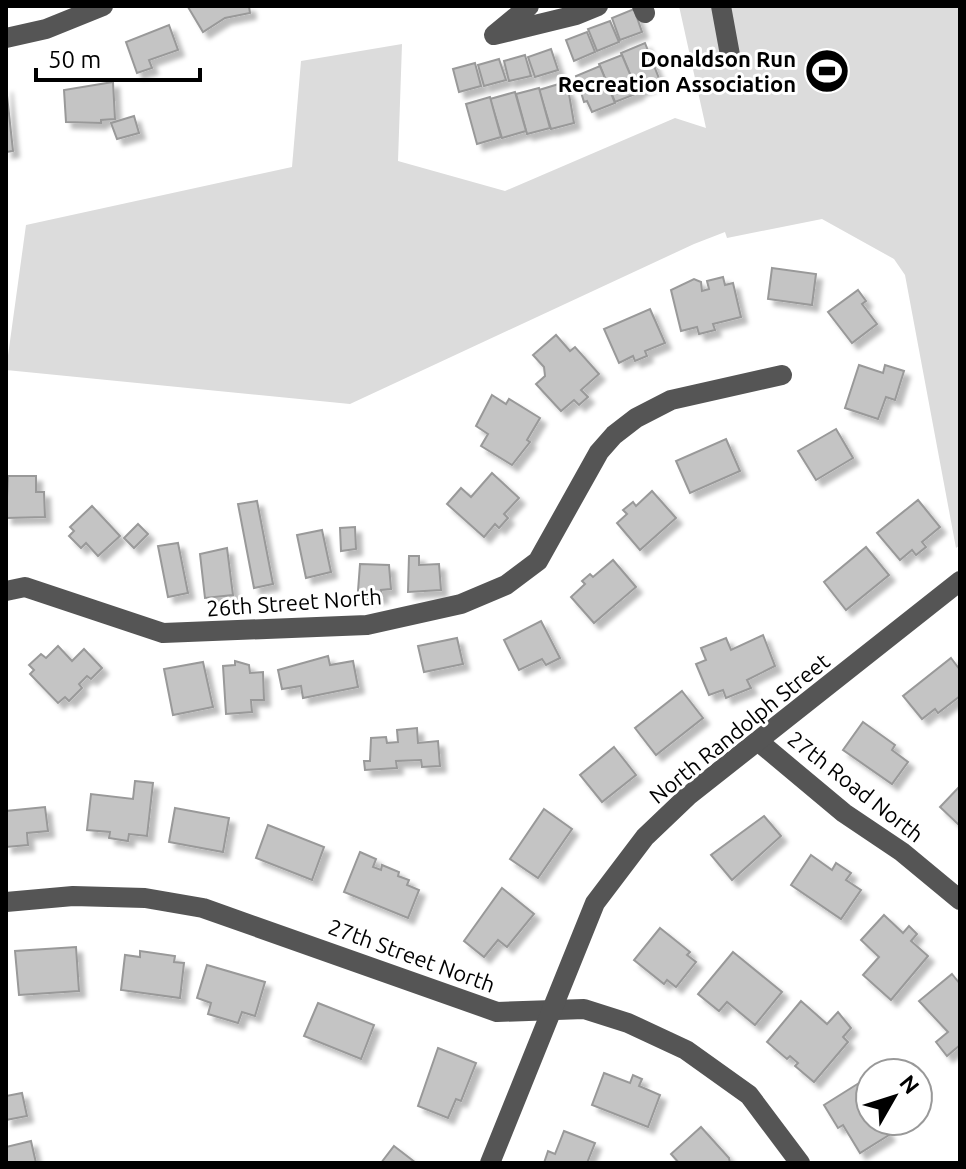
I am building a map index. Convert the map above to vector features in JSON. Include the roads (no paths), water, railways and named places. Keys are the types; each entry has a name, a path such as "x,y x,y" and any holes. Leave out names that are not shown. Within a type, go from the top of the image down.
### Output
{"street":[{"path":"6,38 46,29 103,6"},
{"path":"529,6 494,35 576,15 598,6"},
{"path":"721,6 730,55"},
{"name":"26th Street North","path":"6,591 25,587 163,633 367,625 461,604 506,585 538,561 558,531 592,463 614,435 636,418 671,400 782,375"},
{"name":"North Randolph Street","path":"490,1163 588,918 616,874 645,837 688,796 960,581"},
{"name":"27th Road North","path":"759,742 844,813 902,852 960,900"},
{"name":"27th Street North","path":"6,902 73,896 145,898 203,908 497,1012 584,1009 600,1014 686,1050 749,1095 800,1163"}],"place":[{"name":"Donaldson Run Recreation Association","path":"827,71"}]}
